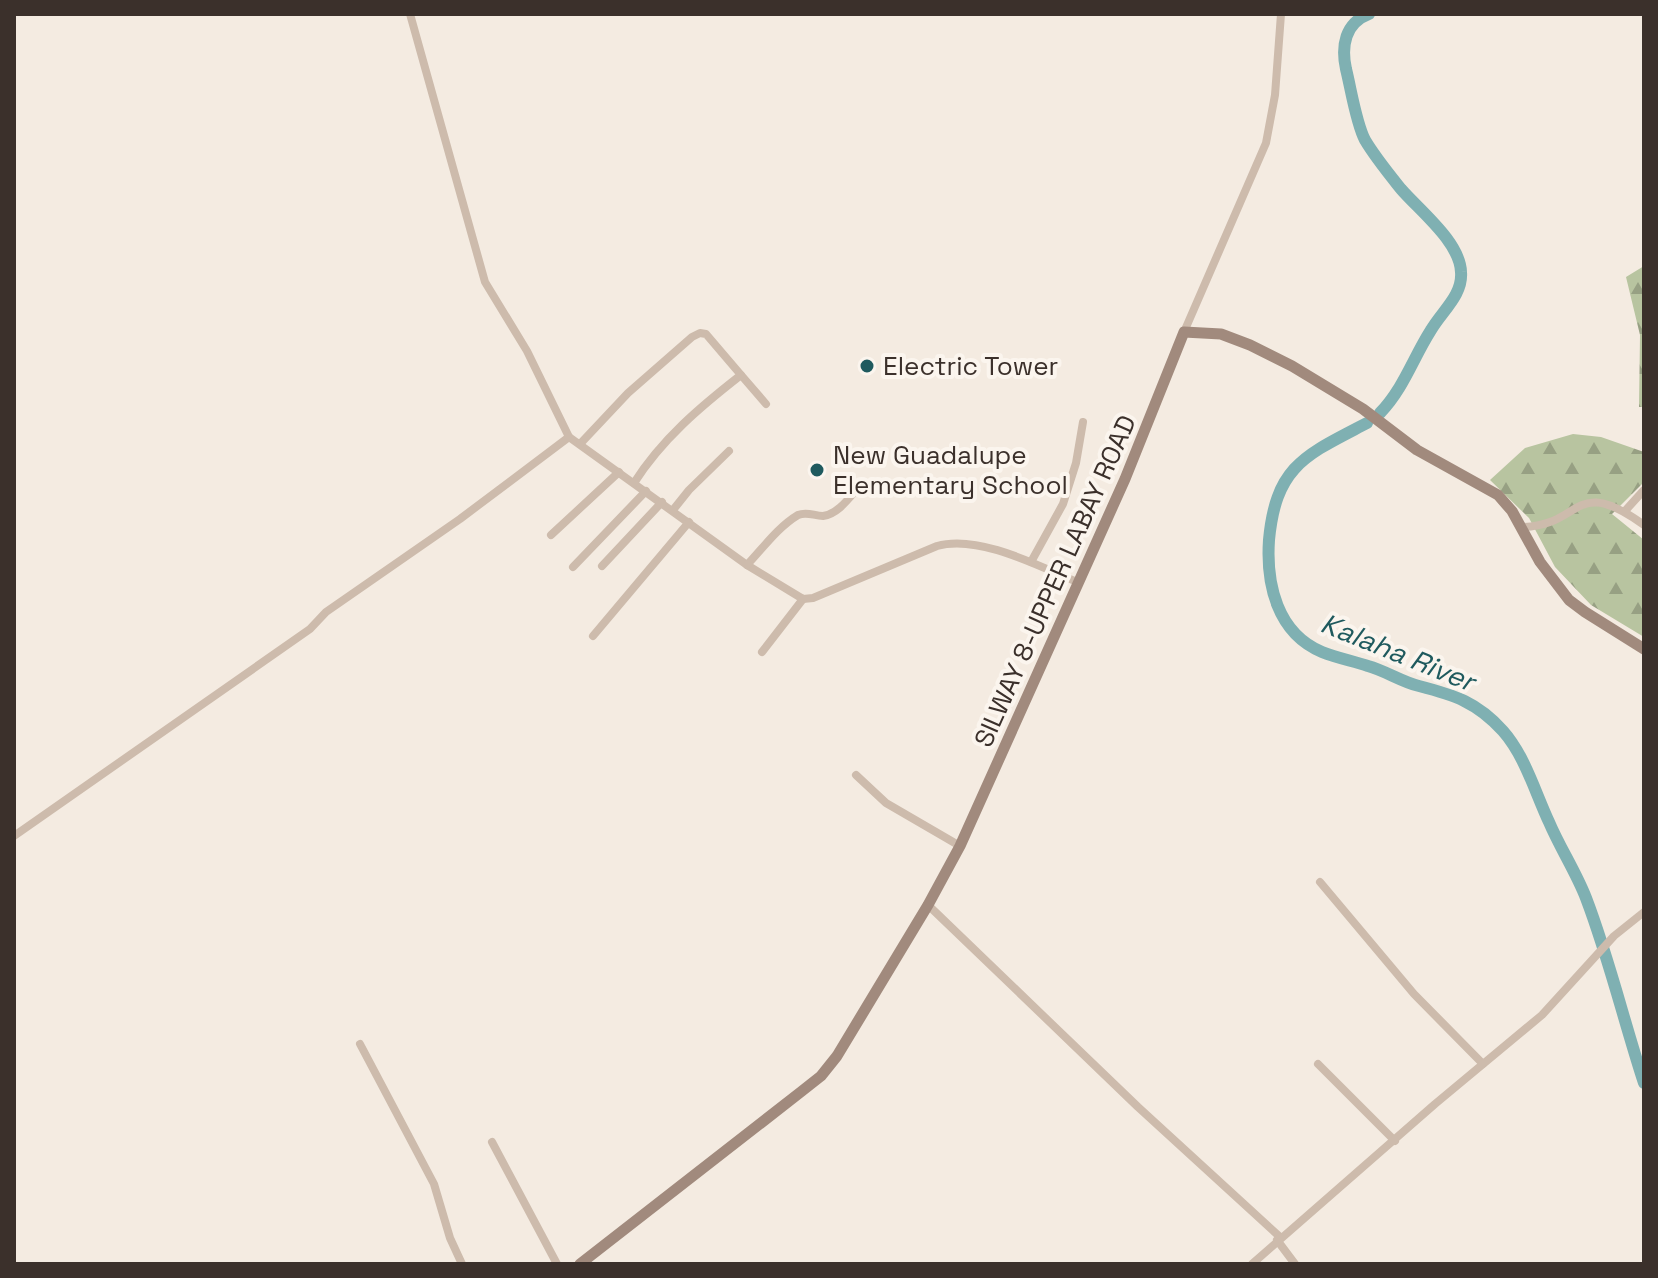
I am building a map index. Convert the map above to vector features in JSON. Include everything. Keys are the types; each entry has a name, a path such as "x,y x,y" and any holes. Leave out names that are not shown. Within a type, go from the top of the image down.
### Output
{"main road":[{"path":"1184,332 1208,332 1236,339 1328,386 1417,450 1498,495 1512,511 1540,562 1569,600 1644,649"},
{"name":"SILWAY 8-UPPER LABAY ROAD","path":"580,1264 829,1068 928,905 960,846 1152,416 1184,332"}],"street":[{"path":"410,14 485,282 527,351 569,437 747,565 803,599 813,598 924,551 953,542 1031,562 1077,582"},
{"path":"1184,332 1268,134 1275,95 1281,14"},
{"path":"580,444 628,393 696,335 703,333 709,336 766,404"},
{"path":"634,483 651,456 666,440 695,411 741,375"},
{"path":"1031,562 1063,504 1076,463 1083,422"},
{"path":"14,836 310,629 326,612 460,519 569,437"},
{"path":"673,510 729,451"},
{"path":"551,535 619,472"},
{"path":"747,565 777,532 798,515 830,514 858,488"},
{"path":"1625,511 1644,490"},
{"path":"573,567 646,491"},
{"path":"602,566 662,502"},
{"path":"1521,527 1550,524 1570,509 1586,503 1602,502 1625,511 1644,525"},
{"path":"593,636 689,522"},
{"path":"762,652 803,599"},
{"path":"856,775 886,803 960,846"},
{"path":"1320,882 1414,994 1483,1064"},
{"path":"928,905 1278,1239 1295,1264"},
{"path":"1252,1264 1542,1015 1614,936 1644,912"},
{"path":"360,1044 434,1184 450,1238 462,1264"},
{"path":"1318,1064 1395,1141"},
{"path":"492,1142 557,1264"}],"green space":[{"path":"1644,266 1644,407 1639,407 1640,335 1626,277"},
{"path":"1573,434 1601,437 1644,452 1644,482 1612,514 1644,540 1644,637 1591,605 1555,567 1529,518 1490,480 1525,448"}],"waterway":[{"name":"Kalaha River","path":"1369,14 1350,29 1344,52 1362,133 1373,153 1401,189 1447,238 1461,272 1455,295 1431,330 1396,393 1380,413"},
{"name":"Kalaha River","path":"1367,423 1311,454 1287,478 1273,515 1269,540 1270,573 1278,605 1294,633 1307,644 1322,652 1464,701 1484,713 1511,741 1586,898 1644,1083"}],"place":[{"name":"Electric Tower","path":"867,366"},
{"name":"New Guadalupe Elementary School","path":"817,470"}]}
